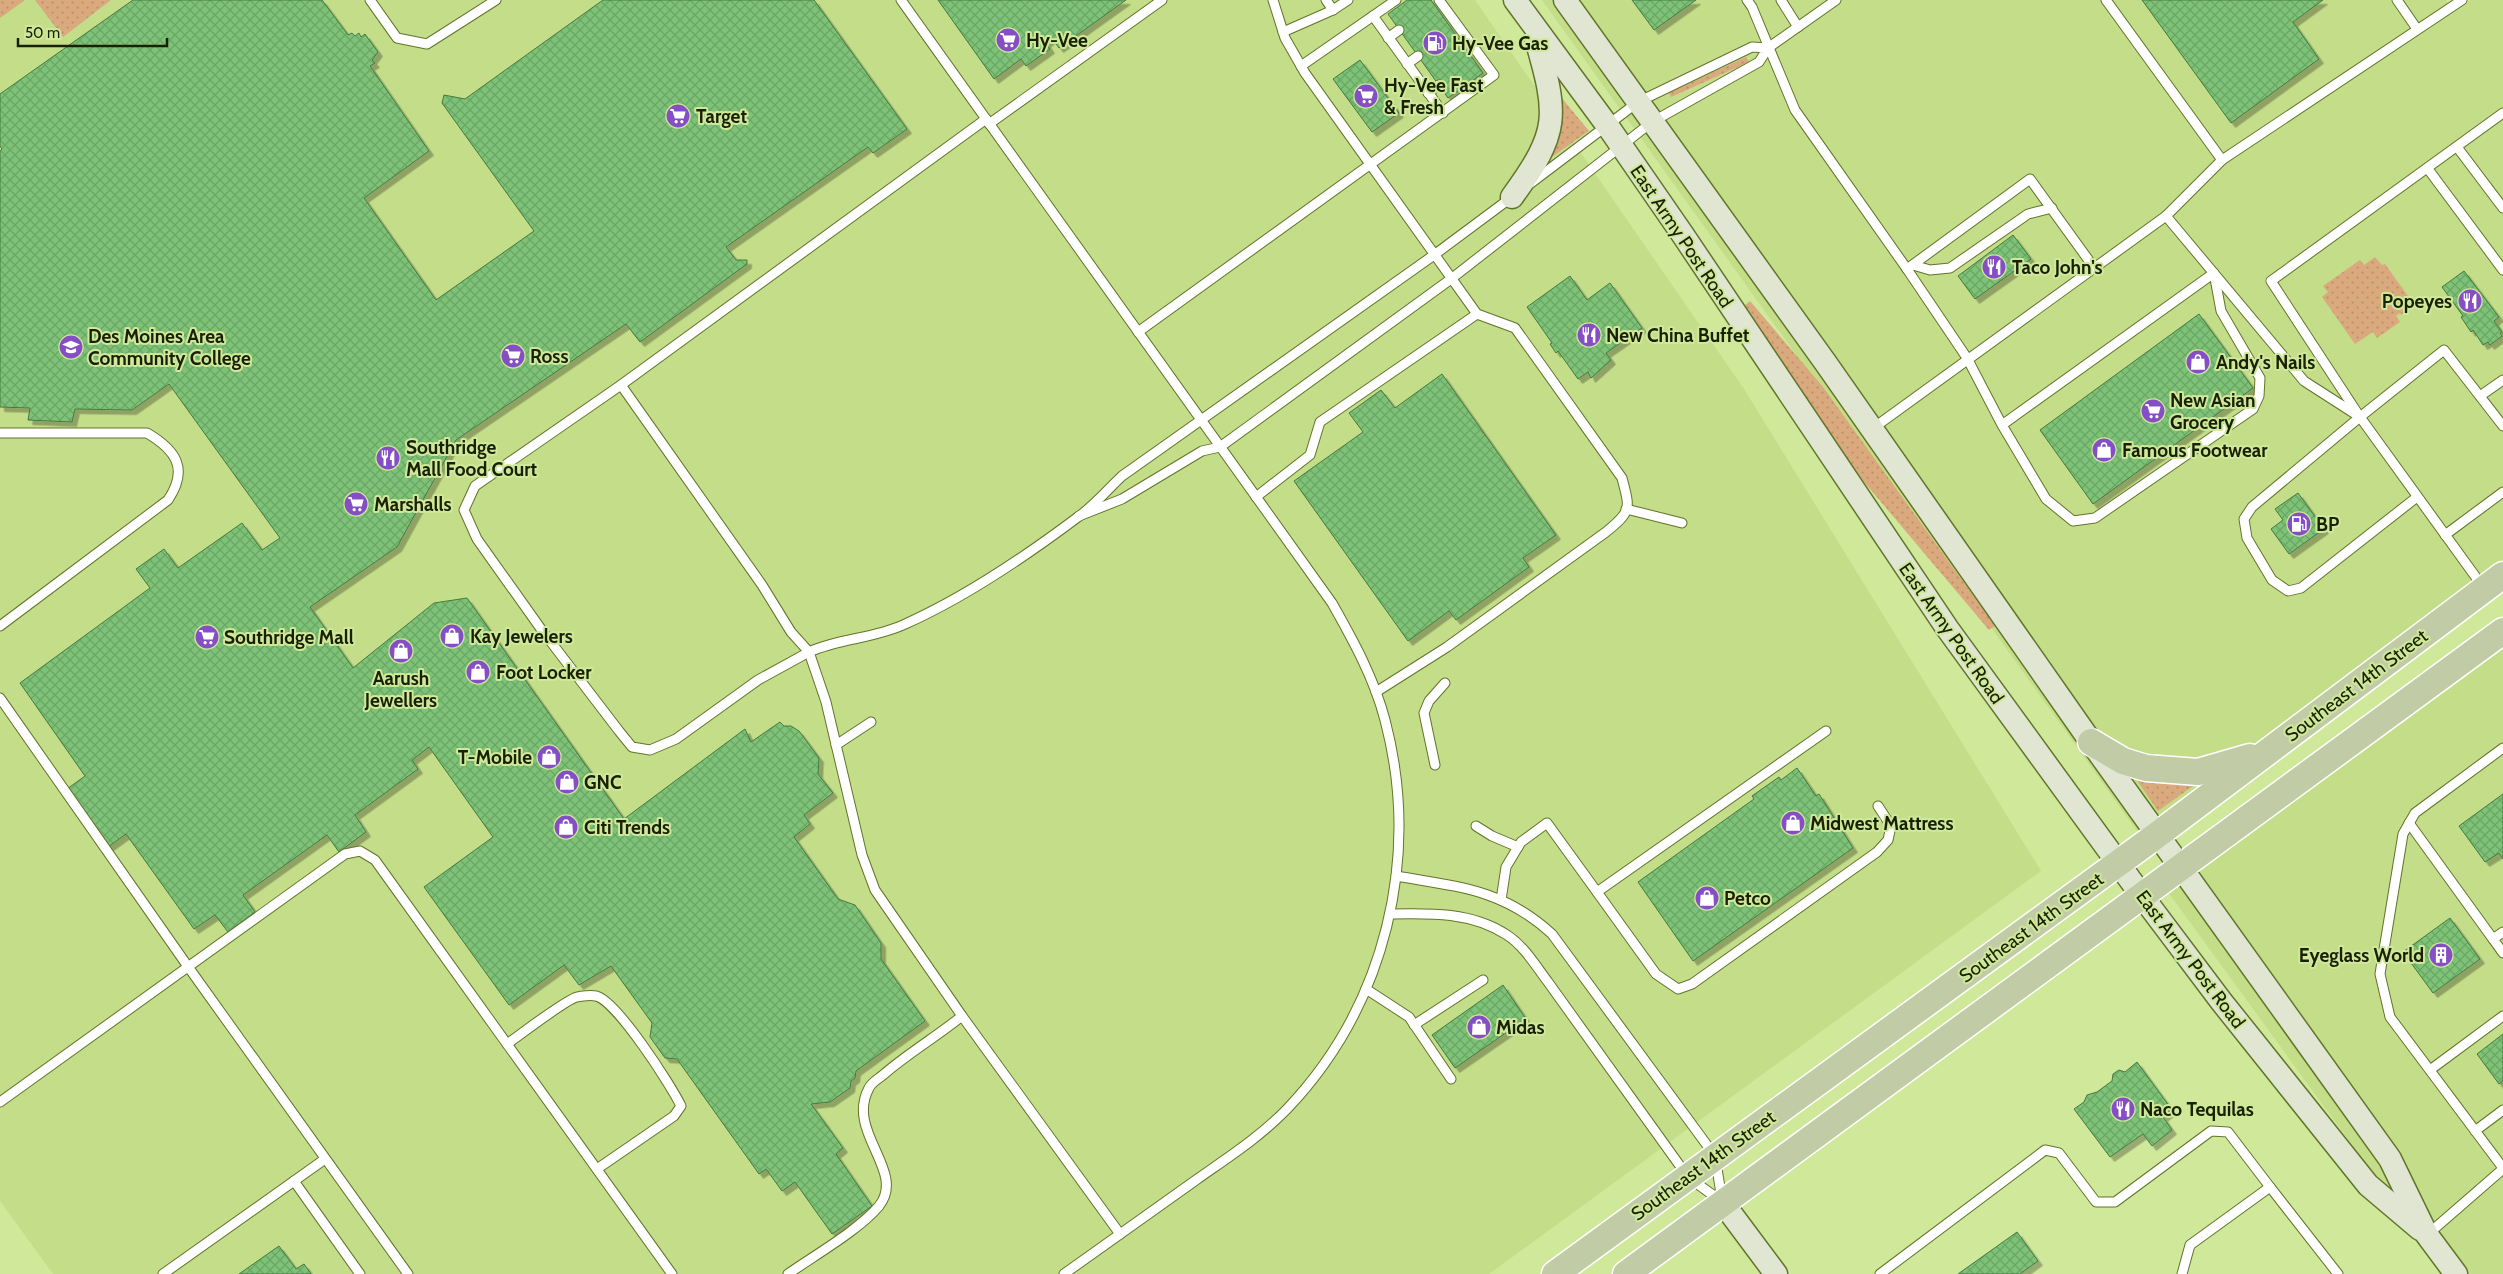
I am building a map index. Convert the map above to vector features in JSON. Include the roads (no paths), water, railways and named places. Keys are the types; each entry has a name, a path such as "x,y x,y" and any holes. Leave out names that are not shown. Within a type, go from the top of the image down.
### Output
{"main road":[{"name":"East Army Post Road","path":"1515,0 1621,146 1947,628 2142,896 2221,1001 2368,1184 2427,1235"},
{"name":"East Army Post Road","path":"1565,0 1872,429 2091,742 2390,1159 2427,1235 2451,1272"},
{"path":"1512,197 1532,170 1546,144 1552,119 1549,85 1532,24"},
{"name":"Southeast 14th Street","path":"1555,1274 2118,863 2497,583"},
{"path":"1626,1274 2503,631"},
{"path":"2091,742 2123,760 2146,768 2198,772 2265,753"},
{"path":"1723,1203 1776,1274"}],"lane":[{"path":"370,0 397,38 427,44 496,0"},
{"path":"901,0 1332,603 1353,640 1376,692 1385,718 1394,759 1399,801 1400,843 1390,914 1376,967 1339,1043 1287,1109 1256,1138 1064,1274"},
{"path":"1162,0 766,277 621,385 475,486 464,510 477,539 497,564 541,629 632,747 650,750 676,739 758,680 809,652 831,642 862,638 909,622 946,603 1079,516 1122,476 1434,255 1638,102 1752,47 1768,48"},
{"path":"1273,0 1284,32 1301,66 1371,166 1477,314 1515,328 1622,478 1628,503 1623,519 1606,532 1447,647 1376,692"},
{"path":"1326,0 1334,10"},
{"path":"1284,32 1334,10 1348,0"},
{"path":"1301,66 1396,0"},
{"path":"1748,0 1795,110 1910,267 1967,358 2002,425 2046,499 2073,520 2096,518 2253,409 2259,396 2260,378 2221,311 2214,273"},
{"path":"1781,0 1798,27"},
{"path":"1079,516 1122,499 1202,451 1220,447 1451,278 1652,122 1759,62 1768,48 1836,0"},
{"path":"2106,0 2222,160"},
{"path":"2397,0 2417,30"},
{"path":"1872,429 1967,358 2166,216 2222,160 2462,0"},
{"path":"1138,332 1371,166 1494,75 1476,57 1438,2"},
{"path":"1373,16 1443,113"},
{"path":"1388,38 1399,30"},
{"path":"1407,64 1418,56"},
{"path":"1428,93 1439,85"},
{"path":"2497,583 2445,535 2417,498 2360,417 2271,281 2503,113"},
{"path":"2457,147 2503,208"},
{"path":"2428,168 2503,270"},
{"path":"1910,267 2030,179 2094,269"},
{"path":"1910,267 1930,270 1950,268 2028,214 2052,208"},
{"path":"2166,216 2304,381 2360,417"},
{"path":"2002,425 2214,273"},
{"path":"1256,497 1310,455 1320,422 1477,314"},
{"path":"2417,498 2301,588 2288,591 2272,580 2247,538 2244,518 2252,507 2444,350 2503,426"},
{"path":"2480,396 2503,380"},
{"path":"621,385 762,585 792,632 809,652 826,702 862,855 875,890 962,1016 1120,1234"},
{"path":"0,433 147,433 166,445 178,464 178,485 168,500 0,626"},
{"path":"2445,535 2503,492"},
{"path":"1626,509 1682,523"},
{"path":"1435,765 1424,713 1429,701 1445,683"},
{"path":"0,698 189,968 408,1274"},
{"path":"836,745 872,722"},
{"path":"1598,892 1826,731"},
{"path":"2427,1235 2503,1168 2390,1017 2380,974 2403,834 2414,813 2503,748"},
{"path":"1500,900 1506,867 1521,842 1547,824 1656,974 1678,989 1692,984 1877,852 1888,840 1891,826 1878,806"},
{"path":"2409,823 2503,954"},
{"path":"1476,826 1492,836 1518,847"},
{"path":"0,1102 189,968 345,854 360,851 375,860 672,1274"},
{"path":"1396,876 1483,892 1536,919 1552,934 1715,1156 1723,1203"},
{"path":"1390,914 1452,915 1468,918 1508,935 1526,953 1548,982 1688,1177 1723,1203"},
{"path":"2493,939 2503,932"},
{"path":"1414,1025 1483,980"},
{"path":"1366,990 1404,1012 1450,1079"},
{"path":"507,1044 575,997 596,996 612,1006 673,1090 680,1106 674,1116 597,1170"},
{"path":"788,1274 864,1221 880,1205 889,1186 883,1164 867,1133 863,1110 869,1087 893,1066 962,1016"},
{"path":"2430,1070 2503,1016"},
{"path":"2476,1131 2503,1110"},
{"path":"1880,1274 2045,1150 2059,1153 2096,1202 2115,1202 2211,1131 2228,1132 2338,1274"},
{"path":"163,1274 325,1158"},
{"path":"294,1181 360,1274"},
{"path":"2182,1274 2190,1245 2270,1187"}],"place":[{"name":"Hy-Vee","path":"1008,40"},
{"name":"Hy-Vee Gas","path":"1435,43"},
{"name":"Hy-Vee Fast & Fresh","path":"1366,96"},
{"name":"Target","path":"678,116"},
{"name":"Taco John's","path":"1994,267"},
{"name":"Popeyes","path":"2470,301"},
{"name":"New China Buffet","path":"1589,335"},
{"name":"Des Moines Area Community College","path":"71,347"},
{"name":"Ross","path":"513,356"},
{"name":"Andy's Nails","path":"2198,362"},
{"name":"New Asian Grocery","path":"2153,411"},
{"name":"Famous Footwear","path":"2104,450"},
{"name":"Southridge Mall Food Court","path":"388,458"},
{"name":"Marshalls","path":"356,504"},
{"name":"BP","path":"2299,524"},
{"name":"Kay Jewelers","path":"452,636"},
{"name":"Southridge Mall","path":"207,637"},
{"name":"Aarush Jewellers","path":"401,651"},
{"name":"Foot Locker","path":"478,672"},
{"name":"T-Mobile","path":"549,757"},
{"name":"GNC","path":"567,782"},
{"name":"Midwest Mattress","path":"1793,823"},
{"name":"Citi Trends","path":"566,827"},
{"name":"Petco","path":"1707,898"},
{"name":"Eyeglass World","path":"2441,955"},
{"name":"Midas","path":"1479,1027"},
{"name":"Naco Tequilas","path":"2123,1109"}]}
